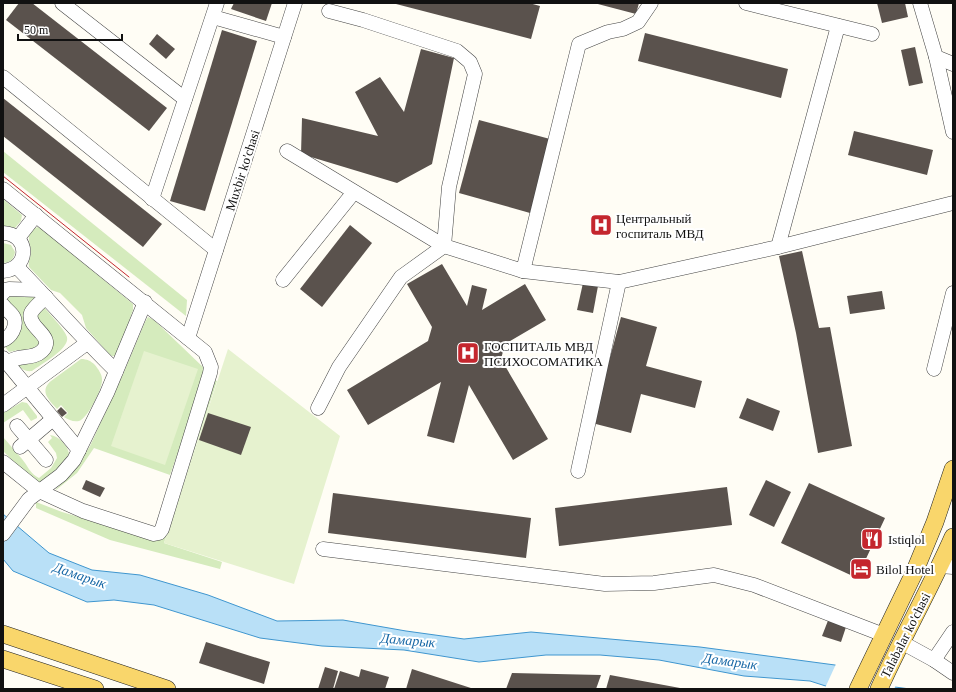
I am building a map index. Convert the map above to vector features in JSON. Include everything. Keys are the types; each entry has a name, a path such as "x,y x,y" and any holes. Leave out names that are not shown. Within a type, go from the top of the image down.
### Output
{"main road":[{"name":"Talabalar ko'chasi","path":"858,689 914,573 935,522 953,469"},
{"name":"Talabalar ko'chasi","path":"882,682 901,642 947,566 953,537"},
{"path":"3,634 168,689"},
{"path":"884,635 901,642"},
{"path":"40,671 47,649"},
{"path":"3,658 95,689"}],"street":[{"path":"62,3 186,99"},
{"path":"152,199 217,3"},
{"name":"Muxbir ko'chasi","path":"188,338 295,3"},
{"path":"523,271 579,44 608,32 623,29 638,22 651,3"},
{"path":"746,3 872,34"},
{"path":"922,4 953,132"},
{"path":"318,408 339,367 401,277 444,246 449,187 475,74 470,62 456,51 363,20 329,11"},
{"path":"213,17 284,37"},
{"path":"778,247 838,26"},
{"path":"936,57 953,64"},
{"path":"3,77 216,250"},
{"path":"287,151 444,246 523,271 619,282 778,247 953,203"},
{"path":"3,189 145,302 205,352 211,367 160,532 154,534 83,511 39,491 3,462"},
{"path":"283,280 354,192"},
{"path":"18,238 36,215"},
{"path":"3,233 9,233 18,238 22,244 23,251 22,258 17,267 3,271"},
{"path":"17,267 43,293 87,343 116,371"},
{"path":"578,471 619,282"},
{"path":"3,293 5,290 10,289 43,293"},
{"path":"5,360 36,355 44,348 46,339 33,324 31,318 32,313 43,293"},
{"path":"934,369 953,293"},
{"path":"3,534 30,499 64,472 74,460 116,371 145,302"},
{"path":"3,305 12,315 14,323 12,333 3,340"},
{"path":"3,405 87,343"},
{"path":"5,360 79,450"},
{"path":"24,444 54,419"},
{"path":"17,426 24,444 46,460"},
{"path":"323,549 605,584 654,583 714,575 754,585 884,635"},
{"path":"934,660 953,632"},
{"path":"901,642 934,660 953,673"}],"green space":[{"path":"3,151 187,300 186,316 3,172"},
{"path":"3,199 22,215 21,221 15,228 3,226"},
{"path":"38,227 133,304 133,310 118,352 115,356 109,354 86,328 82,315 60,293 51,290 29,267 31,250 29,235 33,229"},
{"path":"3,243 11,245 15,252 14,257 11,260 3,263"},
{"path":"6,295 32,295 35,299 41,340 40,346 30,351 18,350 9,352 3,344 11,341"},
{"path":"44,307 63,330 67,337 67,342 64,347 54,356 32,371 27,371 16,363 47,352 36,317"},
{"path":"148,317 154,320 204,368 205,376 170,475 94,448 77,473 56,490 73,472 90,446"},
{"path":"228,349 340,436 294,584 164,543"},
{"path":"144,351 198,369 165,465 111,446"},
{"path":"81,359 89,360 95,365 100,372 102,383 87,414 83,419 75,421 64,417 68,413 61,405 57,409 54,406 46,395 46,388 51,381"},
{"path":"213,380 217,381 164,543 222,562 220,569 110,540 36,508 36,502 62,512 151,538"},
{"path":"22,402 27,403 37,418 31,421 23,410 3,423 3,413"},
{"path":"50,435 57,437 62,442 67,448 69,454 63,463 42,483 27,475 3,451 3,437 31,472 39,478 51,468 57,458 56,453 48,442 52,438"}],"water":[{"name":"Дамарык","path":"3,514 49,553 92,570 140,575 208,595 277,621 343,620 464,639 531,632 700,647 835,665 895,687 910,689 835,689 810,681 744,676 659,660 600,655 546,655 479,662 404,650 322,646 260,638 154,605 114,600 87,602 13,571 3,559"}],"pier":[{"path":"836,664 896,685 894,689 825,688"}],"building":[{"path":"19,3 32,3 167,108 149,131 6,20"},
{"path":"234,3 272,3 266,21 231,9"},
{"path":"396,3 529,3 540,6 531,39"},
{"path":"594,3 639,3 636,14"},
{"path":"877,3 905,3 908,17 882,23"},
{"path":"222,30 257,41 205,211 170,201"},
{"path":"645,33 788,69 781,98 638,61"},
{"path":"157,34 175,49 166,59 149,44"},
{"path":"915,47 923,83 909,86 901,50"},
{"path":"421,49 454,58 432,164 397,183 301,154 302,118 378,136 355,92 380,77 404,112"},
{"path":"3,98 162,224 143,247 3,136"},
{"path":"479,120 550,139 530,213 459,193"},
{"path":"854,131 933,150 927,175 848,155"},
{"path":"350,225 372,243 322,307 300,289"},
{"path":"802,251 819,328 830,327 852,446 818,453 796,333 779,256"},
{"path":"442,264 467,306 472,285 487,289 482,310 525,284 546,320 505,344 501,359 548,439 513,460 469,385 454,443 427,436 441,382 368,425 347,390 428,341 432,327 407,284"},
{"path":"583,283 598,286 593,313 577,310"},
{"path":"882,291 885,309 850,314 847,296"},
{"path":"621,317 657,327 646,366 702,381 695,408 641,394 631,433 592,423"},
{"path":"747,398 780,411 773,431 739,418"},
{"path":"61,407 67,413 62,417 57,411"},
{"path":"208,413 251,427 241,455 199,440"},
{"path":"86,480 105,488 100,497 82,489"},
{"path":"766,480 791,492 774,527 749,515"},
{"path":"809,483 885,518 857,578 781,543"},
{"path":"727,487 732,525 559,546 555,508"},
{"path":"333,493 531,518 526,558 328,533"},
{"path":"829,618 847,624 841,642 822,636"},
{"path":"206,642 270,662 264,684 199,663"},
{"path":"325,667 338,671 333,689 318,689"},
{"path":"361,669 389,677 385,689 334,689 340,671 359,677"},
{"path":"412,669 474,689 406,689"},
{"path":"512,673 601,675 596,689 506,689"},
{"path":"610,675 680,688 680,689 606,689"}],"tram line":[{"path":"3,176 129,277"}],"place":[{"name":"Центральный госпиталь МВД","path":"601,225"},
{"name":"ГОСПИТАЛЬ МВД ПСИХОСОМАТИКА","path":"468,353"},
{"name":"Istiqlol","path":"872,539"},
{"name":"Bilol Hotel","path":"861,569"}]}
